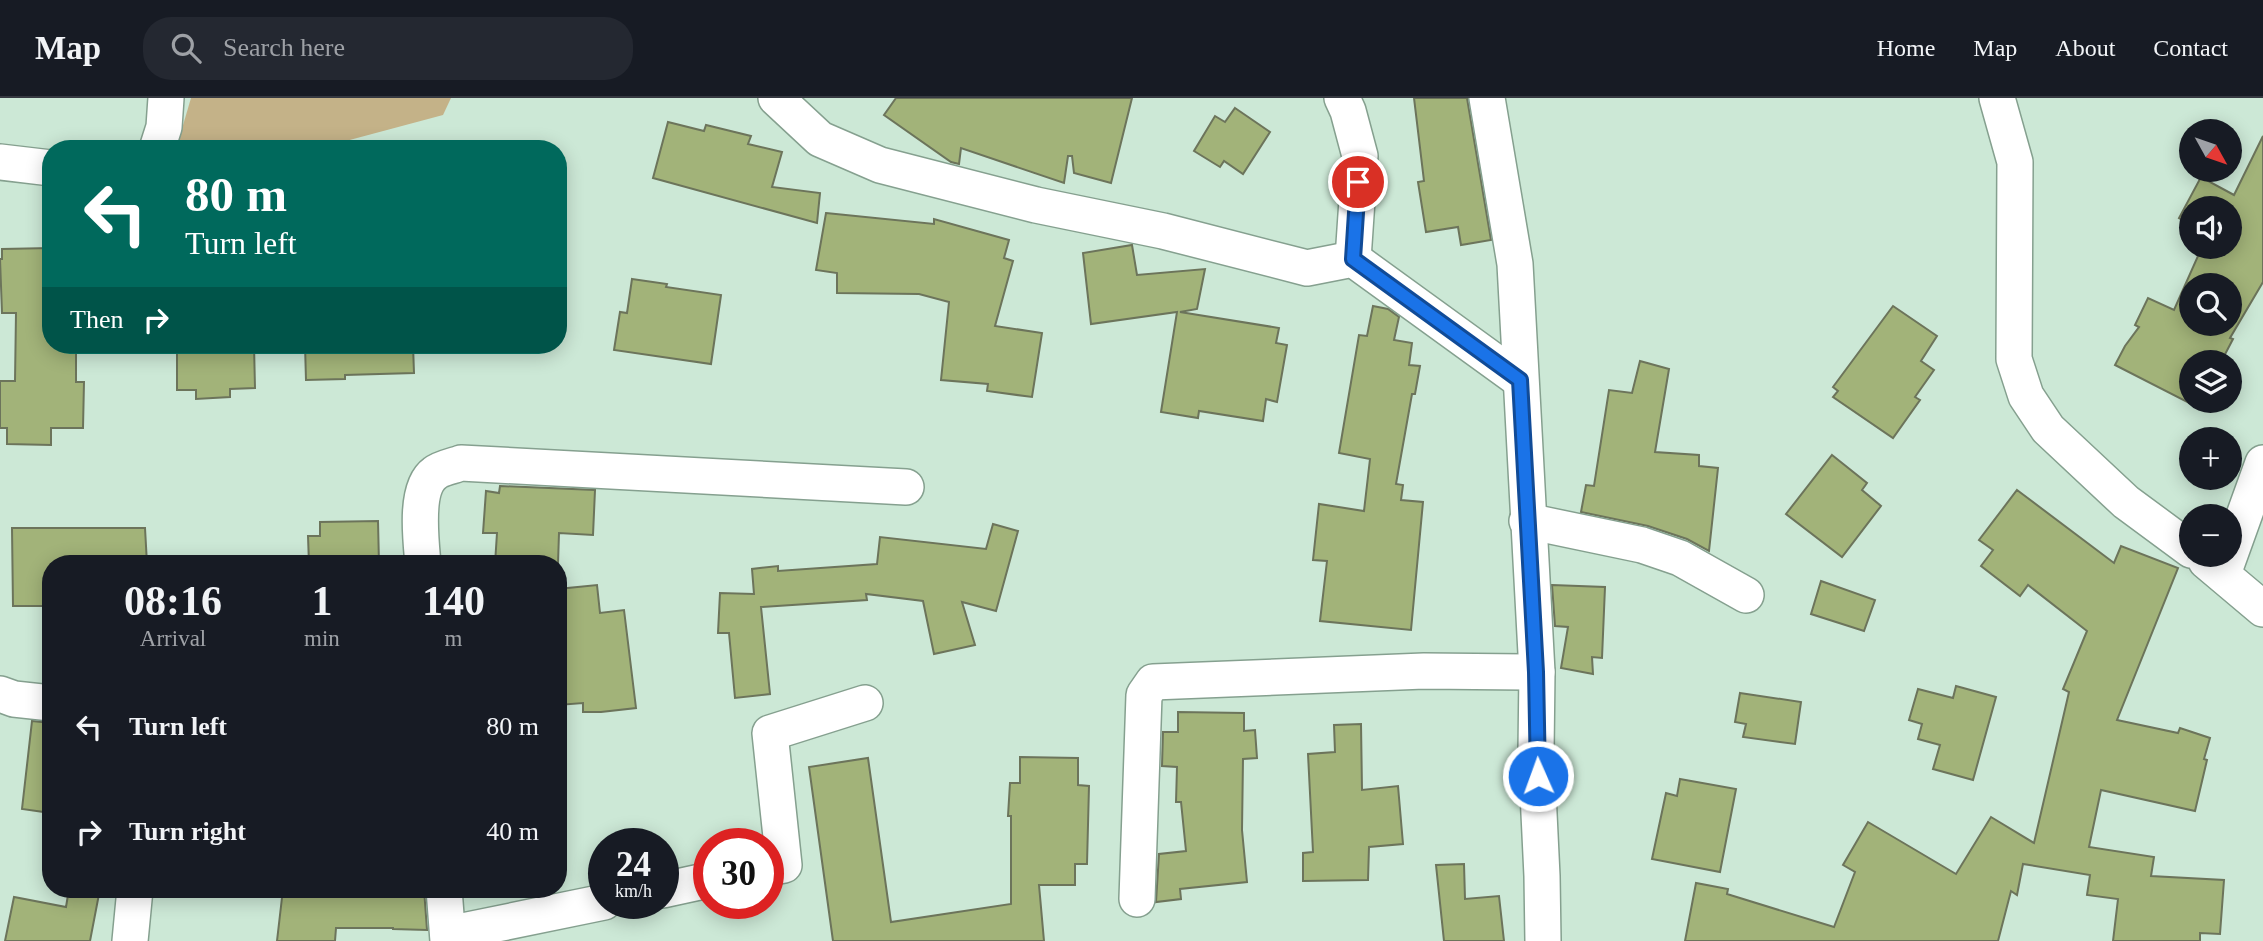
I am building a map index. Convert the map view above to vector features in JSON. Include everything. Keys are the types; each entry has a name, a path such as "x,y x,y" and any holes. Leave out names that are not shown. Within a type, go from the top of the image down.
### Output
{"street":[{"path":"160,140 164,127 166,98"},
{"path":"776,98 820,139 880,165 1036,205 1163,231 1307,268 1353,259 1520,380"},
{"path":"1342,98 1348,110 1360,156 1353,259"},
{"path":"1487,98 1515,264 1536,672 1543,941"},
{"path":"1997,98 2015,162 2014,359 2026,396 2048,429 2126,502 2179,541"},
{"path":"0,162 42,167"},
{"path":"422,555 419,512 425,488 434,473 461,463 906,487"},
{"path":"2241,504 2263,463"},
{"path":"1527,521 1642,545 1680,558 1746,595"},
{"path":"2214,567 2263,609"},
{"path":"1137,899 1144,695 1153,682 1410,671 1536,672"},
{"path":"0,694 14,699 42,702"},
{"path":"781,828 770,733 865,704"},
{"path":"130,941 134,898"},
{"path":"445,898 448,937 588,906"}],"shaded area":[{"path":"191,98 451,98 443,115 350,140 179,140"}],"building":[{"path":"896,98 1132,98 1111,183 1074,173 1072,156 1068,156 1064,183 961,148 959,164 951,162 884,115"},
{"path":"1414,98 1467,98 1491,240 1461,245 1458,227 1426,232 1418,182 1424,181"},
{"path":"1235,108 1270,132 1243,174 1224,161 1220,167 1194,151 1215,116 1225,122"},
{"path":"668,122 704,131 706,125 751,136 748,144 782,152 772,187 820,193 817,223 653,178"},
{"path":"2263,136 2263,282 2242,318 2242,273 2190,273 2197,259 2242,259 2242,196 2191,196 2198,182 2210,182 2234,195"},
{"path":"826,213 934,224 934,219 1009,240 1004,258 1013,261 995,326 1042,333 1032,397 987,391 988,384 941,380 949,302 919,294 837,293 837,273 816,270"},
{"path":"1132,245 1137,275 1205,269 1197,309 1180,312 1279,328 1276,343 1287,345 1277,402 1266,399 1263,421 1199,411 1198,418 1161,412 1177,312 1091,324 1083,253"},
{"path":"42,248 42,354 76,354 76,382 84,382 83,428 51,428 51,445 7,444 7,428 0,428 0,381 15,381 16,313 2,313 2,249"},
{"path":"632,279 721,295 711,364 614,350 620,312 627,313"},
{"path":"2148,298 2174,310 2179,299 2179,336 2231,336 2233,339 2227,350 2179,350 2179,398 2115,365 2139,327 2135,325"},
{"path":"1373,306 1388,309 1399,317 1394,340 1412,343 1409,365 1420,366 1415,394 1412,394 1396,484 1403,485 1401,500 1423,502 1411,630 1320,621 1327,561 1313,560 1319,504 1364,511 1370,459 1339,453 1359,335 1367,336"},
{"path":"1893,306 1937,336 1921,361 1934,370 1915,397 1920,400 1893,438 1833,397 1838,391 1833,387"},
{"path":"177,354 254,354 255,388 230,389 230,397 196,399 196,390 177,390"},
{"path":"305,354 413,354 414,373 345,375 345,379 306,380"},
{"path":"1640,361 1669,369 1655,452 1699,455 1699,466 1718,468 1709,551 1687,539 1648,526 1581,512 1586,485 1594,486 1609,390 1632,393"},
{"path":"1832,455 1867,483 1862,490 1881,506 1842,557 1786,514"},
{"path":"500,486 595,490 593,535 559,533 558,555 496,555 497,533 483,533 486,491 499,493"},
{"path":"2017,490 2114,563 2121,546 2178,568 2117,720 2178,733 2180,728 2210,738 2195,811 2101,790 2089,847 2154,857 2151,876 2224,880 2220,934 2200,933 2200,941 2113,941 2118,899 2087,895 2090,875 2023,864 2017,895 2011,891 1998,941 1685,941 1696,883 1728,889 1727,894 1834,927 1855,872 1843,865 1868,822 1956,874 1991,817 2034,843 2069,692 2063,689 2087,631 2028,585 2020,596 1981,566 1993,550 1979,540"},
{"path":"378,521 379,555 309,555 308,536 320,536 320,522"},
{"path":"993,524 1018,531 996,611 962,602 975,645 934,654 923,601 866,594 867,600 761,607 770,694 735,698 729,633 718,633 720,593 754,594 752,569 778,566 778,571 877,564 880,537 986,549"},
{"path":"12,528 145,528 146,555 42,555 42,606 13,606"},
{"path":"1821,581 1875,600 1864,631 1811,614"},
{"path":"597,585 600,613 624,610 636,708 583,712 583,703 567,704 567,588"},
{"path":"1552,585 1605,587 1602,658 1592,657 1593,674 1561,668 1568,627 1555,626"},
{"path":"1956,686 1996,697 1973,780 1933,769 1940,745 1918,739 1922,724 1909,720 1918,689 1953,698"},
{"path":"1740,693 1801,702 1795,744 1743,737 1746,724 1735,722"},
{"path":"1178,712 1244,713 1244,731 1255,730 1257,758 1243,759 1242,830 1247,882 1180,889 1181,899 1156,902 1159,854 1186,851 1181,802 1176,802 1177,767 1162,766 1163,732 1178,732"},
{"path":"32,721 42,722 42,812 22,809"},
{"path":"1361,724 1362,790 1398,786 1403,844 1369,847 1368,880 1303,881 1303,853 1313,852 1308,754 1335,752 1334,725"},
{"path":"1020,757 1078,758 1078,785 1089,786 1087,864 1075,864 1075,885 1039,885 1044,941 833,941 809,767 868,758 891,922 1011,904 1011,816 1008,816 1010,783 1020,783"},
{"path":"1680,779 1736,789 1720,872 1652,859 1666,793 1677,796"},
{"path":"1464,864 1465,899 1499,896 1504,941 1444,941 1436,865"},
{"path":"14,897 66,907 68,898 98,898 90,941 5,941"},
{"path":"282,898 425,898 427,930 336,928 335,941 277,941"}],"route":[{"path":"1358,182 1353,259 1520,380 1536,672 1538,776"}]}
